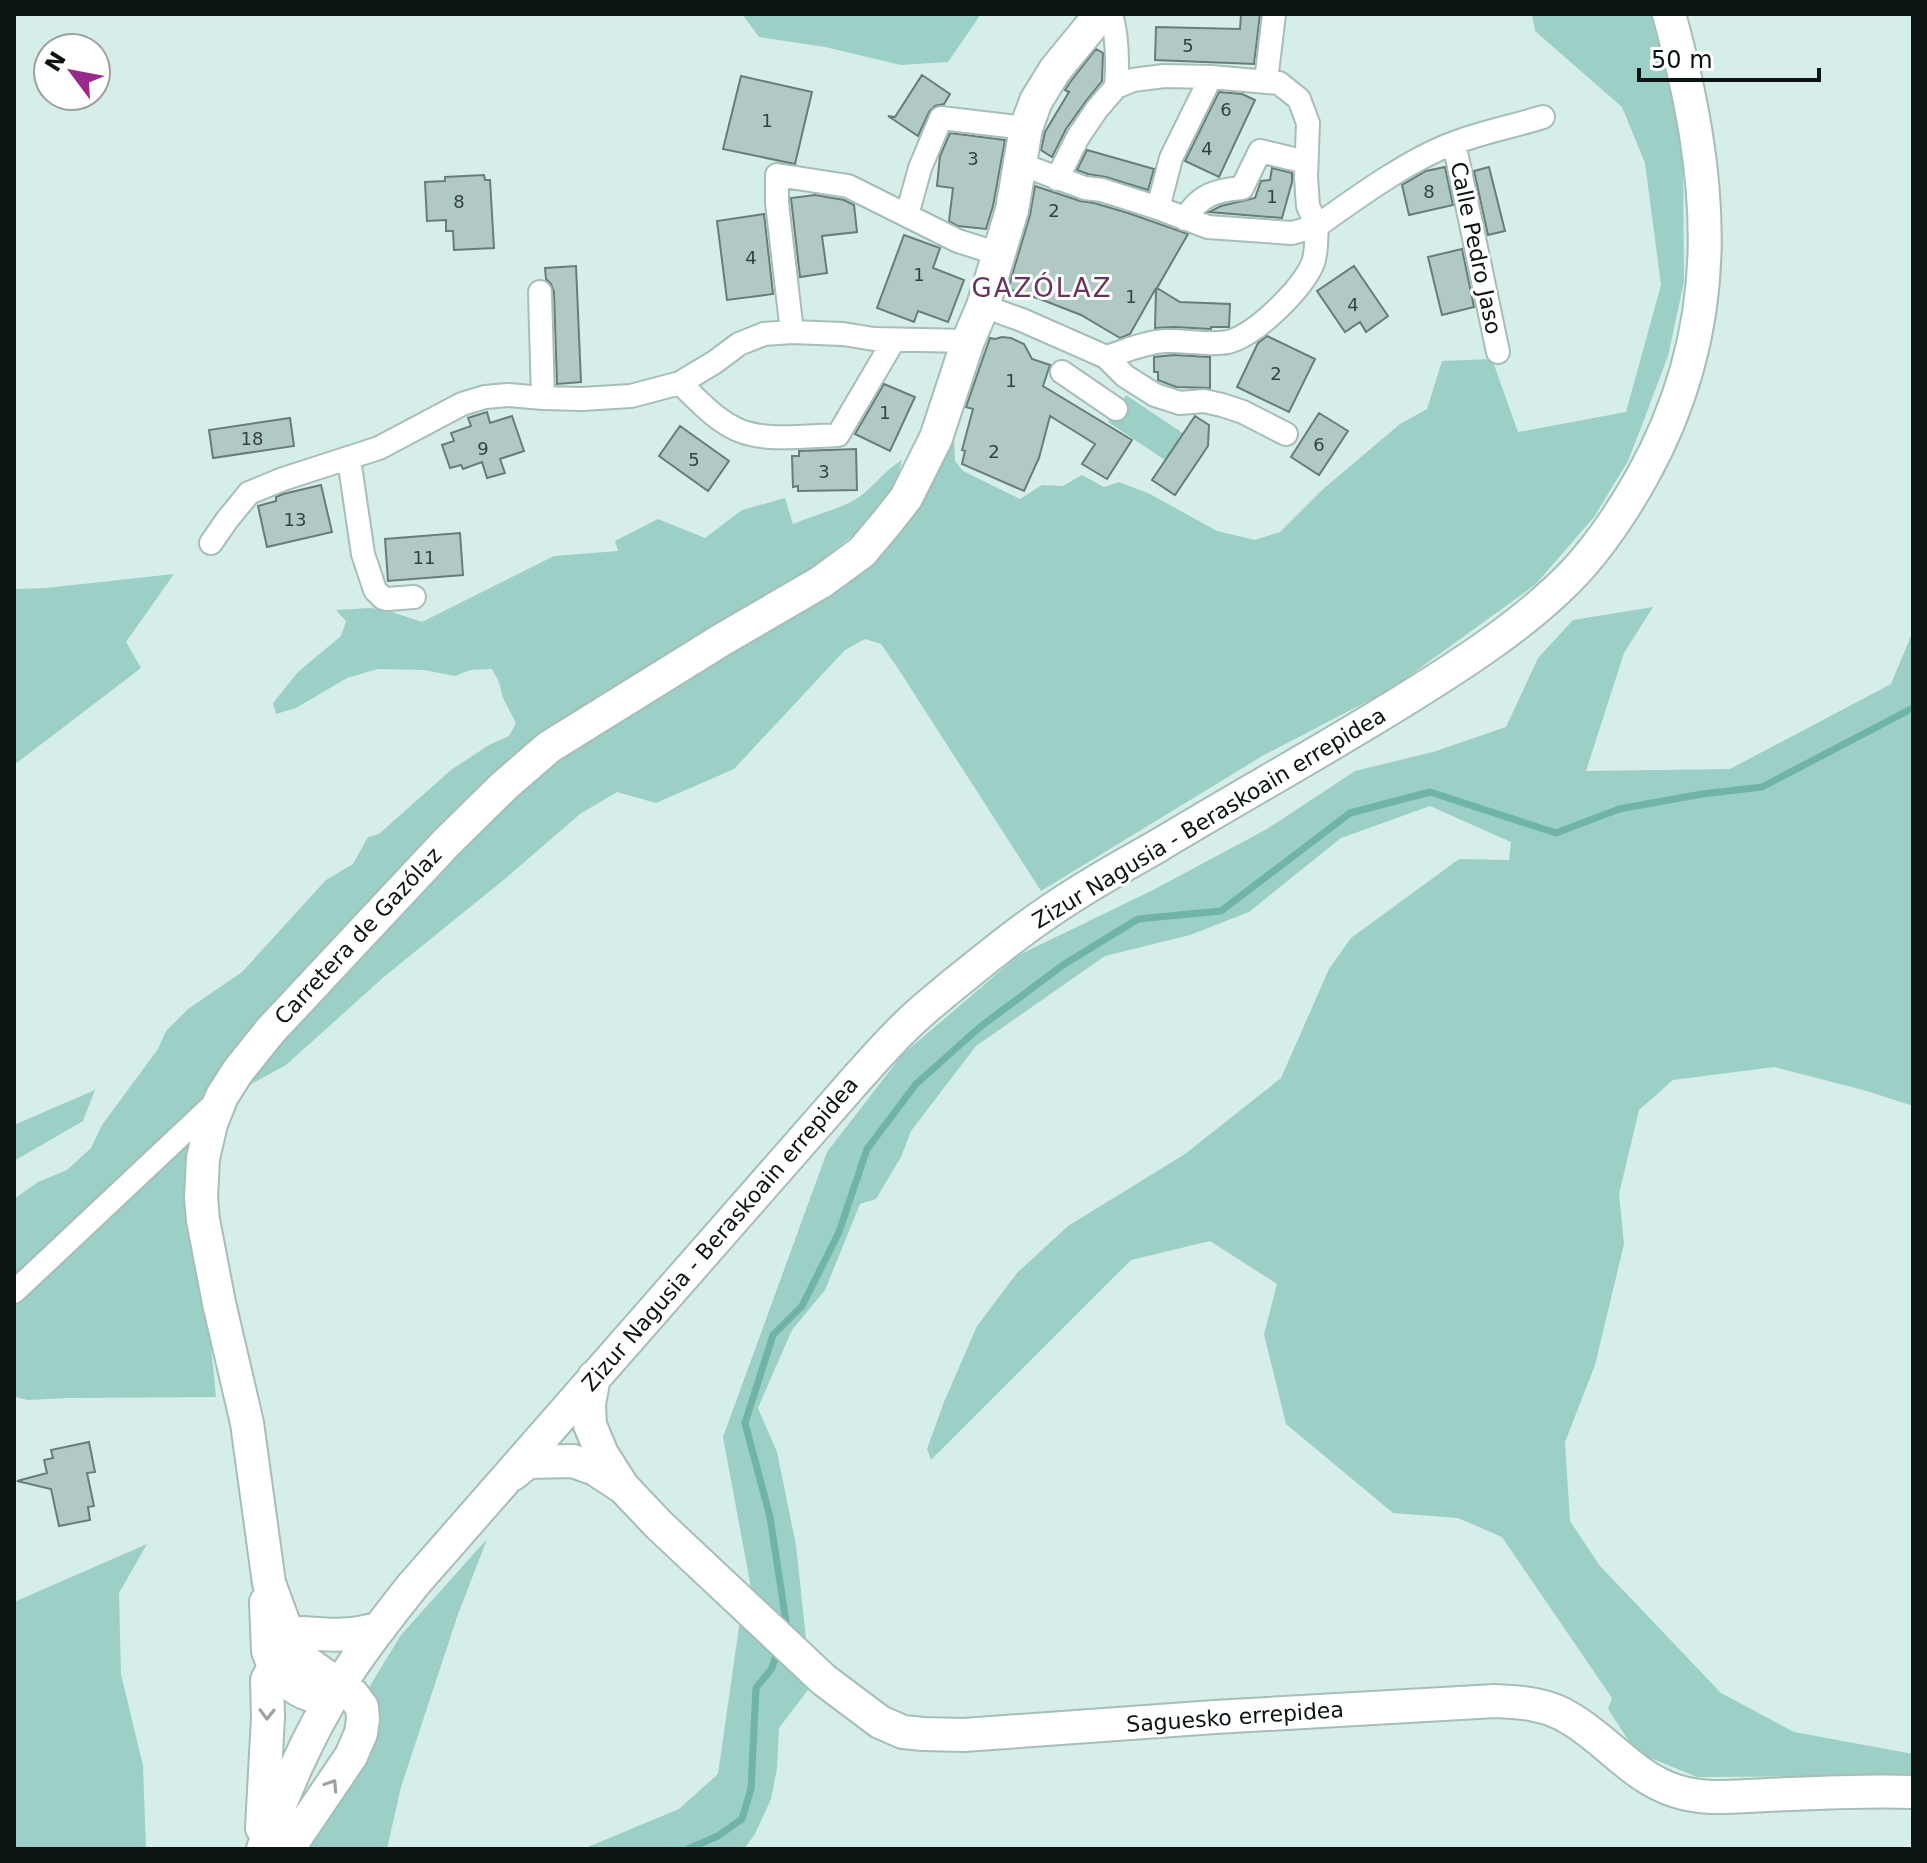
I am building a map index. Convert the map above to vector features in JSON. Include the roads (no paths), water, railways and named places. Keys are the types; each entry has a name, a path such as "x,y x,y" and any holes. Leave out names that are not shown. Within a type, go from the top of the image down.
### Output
{"street":[{"name":"Carretera de Gazólaz","path":"282,1655 249,1436 203,1220 203,1158 222,1096 270,1031 446,843 504,786 549,747 821,582 862,552 906,498 936,438 983,306 1012,210 1026,128 1036,101 1055,70 1101,14"},
{"path":"1111,14 1117,48 1116,87"},
{"path":"1266,81 1274,14"},
{"name":"Zizur Nagusia - Beraskoain errepidea","path":"262,1849 292,1774 340,1685 413,1585 909,1023 972,969 1041,917 1381,715 1507,632 1558,589 1601,541 1623,510 1653,456 1678,399 1689,366 1702,297 1706,254 1701,168 1693,114 1669,14"},
{"path":"1057,179 1078,137 1097,109 1116,87 1133,80 1164,76 1279,83 1299,99 1308,123 1308,206 1317,226 1314,260 1301,283 1276,311 1232,341 1166,341 1106,357"},
{"path":"1158,208 1171,158 1211,77"},
{"name":"Calle Pedro Jaso","path":"1317,226 1427,155 1454,143 1543,117"},
{"path":"907,215 920,168 941,118 1026,128"},
{"name":"Calle Pedro Jaso","path":"1454,143 1498,352"},
{"path":"1185,219 1192,207 1217,190 1242,188 1260,151 1306,162"},
{"path":"1020,164 1057,179 1102,190 1208,227 1292,233 1317,226"},
{"path":"792,332 777,203 777,175 848,186 958,241 999,254"},
{"path":"540,292 543,398"},
{"path":"983,306 1106,357 1125,376 1155,395 1180,403 1204,401 1222,405 1286,434"},
{"path":"211,543 249,493 379,448 462,404 485,397 631,396 680,383 739,344 764,334 792,332 894,340 968,341"},
{"path":"680,383 713,415 740,431 773,437 838,435 894,340"},
{"path":"1073,342 1060,378 1116,409"},
{"path":"349,459 363,554 375,590 387,599 414,597"},
{"path":"14,1292 222,1096"},
{"path":"594,1377 589,1404 590,1425 615,1474"},
{"path":"555,1423 568,1427 615,1474"},
{"path":"501,1484 528,1462 573,1461 615,1474"},
{"name":"Saguesko errepidea","path":"615,1474 659,1525 824,1680 880,1722 903,1732 964,1735 1495,1701 1527,1703 1570,1718 1633,1768 1675,1791 1718,1798 1913,1792"},
{"path":"262,1849 267,1680 282,1655 303,1633 341,1636 380,1628"},
{"path":"282,1655 283,1679 297,1690 318,1695 329,1693 340,1685 362,1707 363,1719 361,1733 351,1756 288,1849"}],"waterway":[{"path":"784,1629 786,1622 770,1517 745,1423 773,1335 802,1306 839,1232 867,1149 916,1084 980,1027 1063,965 1138,919 1221,911 1350,813 1430,792 1556,833 1619,809 1762,787 1913,708"},
{"path":"688,1849 718,1836 742,1819 751,1789 756,1688 772,1668 778,1649"}],"district":[{"name":"GAZÓLAZ","path":"1042,288"}]}
